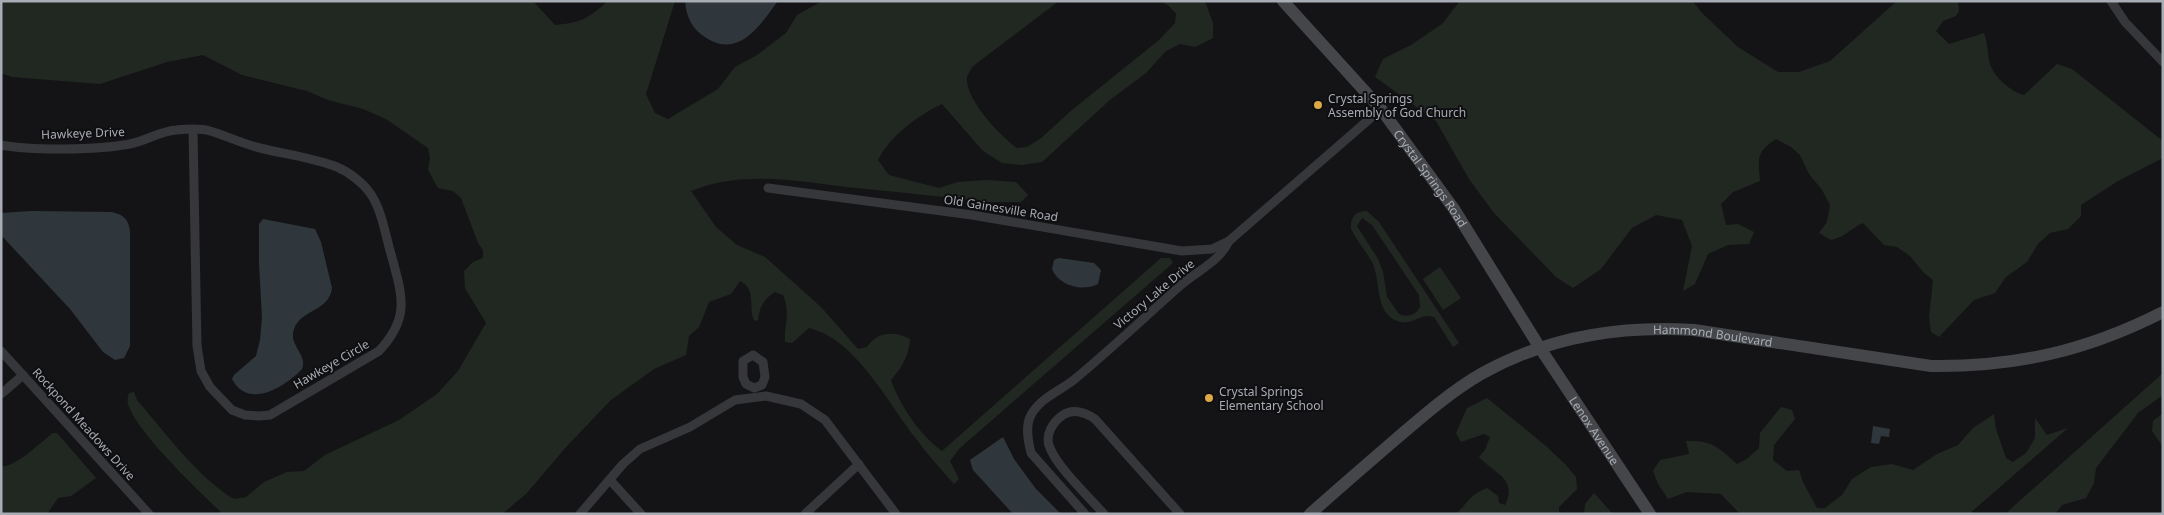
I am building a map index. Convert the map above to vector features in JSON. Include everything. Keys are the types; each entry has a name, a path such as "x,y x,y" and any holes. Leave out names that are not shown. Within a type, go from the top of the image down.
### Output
{"street":[{"name":"Crystal Springs Road","path":"1283,1 1381,109 1454,209 1540,348"},
{"path":"2111,1 2125,22 2163,62"},
{"name":"Victory Lake Drive","path":"1085,514 1031,452 1028,441 1028,420 1031,414 1042,402 1073,380 1183,283 1225,250 1229,241 1381,109"},
{"name":"Hawkeye Drive","path":"1,145 26,148 114,147 133,144 161,133 176,130 193,130"},
{"name":"Hawkeye Circle","path":"193,130 209,130 257,148 337,167 357,180 370,192 378,209 401,289 402,306 399,322 392,337 379,351 270,415 245,415 232,410 210,387 201,370 196,346 193,130"},
{"name":"Old Gainesville Road","path":"768,188 972,215 1182,251 1212,249 1229,241"},
{"name":"Hammond Boulevard","path":"1310,514 1438,403 1480,374 1540,348 1604,331 1657,327 1694,330 1931,366 1966,366 2002,364 2056,354 2112,336 2163,312"},
{"name":"Lenox Avenue","path":"1540,348 1650,514"},
{"name":"Rockpond Meadows Drive","path":"1,351 145,513"},
{"path":"1,394 23,375"},
{"path":"580,514 640,448 690,427 735,400 754,392 779,398 810,409 825,420 896,514"},
{"path":"1104,514 1056,459 1049,447 1048,437 1053,423 1065,414 1085,413 1096,419 1180,514"},
{"path":"805,514 859,464"},
{"path":"610,480 642,514"}],"shaded area":[{"path":"1,1 533,1 555,25 584,19 608,1 675,1 646,94 655,113 668,119 718,89 735,67 757,55 786,33 797,15 822,1 1059,1 972,67 967,77 968,87 972,96 985,117 1017,148 1027,147 1040,139 1072,110 1159,40 1175,23 1176,14 1169,6 1160,1 1205,1 1213,23 1213,38 1195,47 1180,44 1166,51 1146,73 1111,99 1042,162 1022,165 1002,163 983,151 942,104 923,114 897,135 889,143 878,160 889,175 939,188 958,182 986,180 1016,182 1028,195 1021,202 989,202 773,179 732,180 711,184 691,191 716,227 737,245 765,257 821,307 858,349 867,347 881,335 893,334 910,339 904,361 891,380 905,410 926,437 942,451 1161,258 1170,258 1173,263 960,448 950,461 959,479 954,484 923,448 869,373 855,358 826,334 809,328 792,343 785,342 787,308 783,295 775,292 768,298 761,307 758,320 755,321 749,289 740,281 731,294 709,302 699,327 689,336 686,355 654,369 611,400 567,446 526,494 502,514 223,514 170,461 143,430 128,404 129,393 134,392 137,400 195,467 234,499 246,497 264,482 287,472 304,471 325,455 399,420 437,394 458,371 486,323 465,288 464,271 473,262 483,258 483,250 478,243 461,198 453,191 438,188 428,170 430,158 428,148 386,119 363,109 328,100 307,91 242,75 203,55 167,62 100,84 12,77 1,73"},
{"path":"685,1 778,1 763,21 746,38 736,43 726,44 714,42 698,32 690,20"},
{"path":"1460,1 1693,1 1701,12 1738,47 1778,72 1799,72 1830,61 1897,1 1958,1 1959,11 1956,16 1943,21 1936,31 1949,44 1984,33 1990,64 1995,74 2009,87 2024,95 2057,64 2072,69 2163,141 2163,158 2118,181 2081,205 2081,216 2068,229 2050,233 2038,244 2027,262 2006,277 1995,293 1974,300 1939,337 1931,332 1929,317 1933,280 1924,273 1910,256 1897,247 1884,245 1863,223 1831,240 1819,233 1827,222 1830,205 1822,190 1809,174 1800,155 1791,147 1776,139 1765,148 1760,157 1760,181 1733,192 1721,204 1726,225 1738,224 1754,232 1749,244 1728,245 1708,254 1695,284 1683,291 1692,246 1682,220 1656,215 1632,228 1601,269 1573,288 1556,277 1494,213 1469,179 1436,121 1375,77 1383,59 1411,45 1442,24"},
{"path":"31,211 111,212 119,214 127,220 130,232 130,346 124,358 115,360 103,352 70,309 1,235 1,213"},
{"path":"1367,211 1379,222 1459,343 1453,347 1434,317 1424,316 1412,321 1402,322 1390,317 1381,303 1372,262 1351,229 1354,216","holes":["1362,218 1372,225 1419,295 1420,307 1414,314 1408,316 1399,314 1387,297 1383,272 1378,259 1357,226"]},
{"path":"263,219 315,229 321,242 332,288 326,302 302,318 294,329 295,345 301,354 302,369 277,388 257,394 247,393 239,388 232,379 234,375 256,356 260,340 262,318 259,224"},
{"path":"1059,258 1094,263 1101,270 1098,284 1078,287 1060,280 1052,269 1054,260"},
{"path":"1440,267 1461,298 1443,310 1423,279"},
{"path":"2163,373 2163,395 2138,413 2096,468 2094,483 2086,498 2062,505 2055,514 2005,514"},
{"path":"1487,398 1546,446 1576,477 1577,489 1559,507 1559,514 1456,514 1472,497 1487,488 1498,496 1499,503 1505,505 1508,496 1509,489 1507,483 1479,457 1485,450 1490,437 1484,434 1461,442 1456,433 1467,408"},
{"path":"1781,407 1792,410 1795,419 1774,445 1773,460 1787,471 1799,470 1803,482 1817,508 1825,508 1842,495 1852,479 1871,467 1892,464 1913,470 1937,454 1958,445 1973,428 1994,414 1996,429 2006,458 2013,462 2026,453 2035,438 2035,418 2047,435 2068,428 1969,514 1740,514 1721,494 1687,492 1668,499 1658,484 1653,471 1660,460 1689,454 1686,441 1695,441 1715,446 1737,464 1747,459 1759,448 1760,433"},
{"path":"2163,413 2163,447 2152,431 2153,421"},
{"path":"1873,426 1890,429 1889,437 1881,436 1879,444 1871,443"},
{"path":"53,433 57,433 96,478 71,496 58,498 47,514 1,514 1,466 7,466 28,454"},
{"path":"1003,437 1014,459 1036,489 1061,514 1013,514 973,470 970,460"},
{"path":"1594,493 1613,514 1584,514 1585,504"}],"place":[{"name":"Crystal Springs Assembly of God Church","path":"1318,105"},
{"name":"Crystal Springs Elementary School","path":"1209,398"}]}
